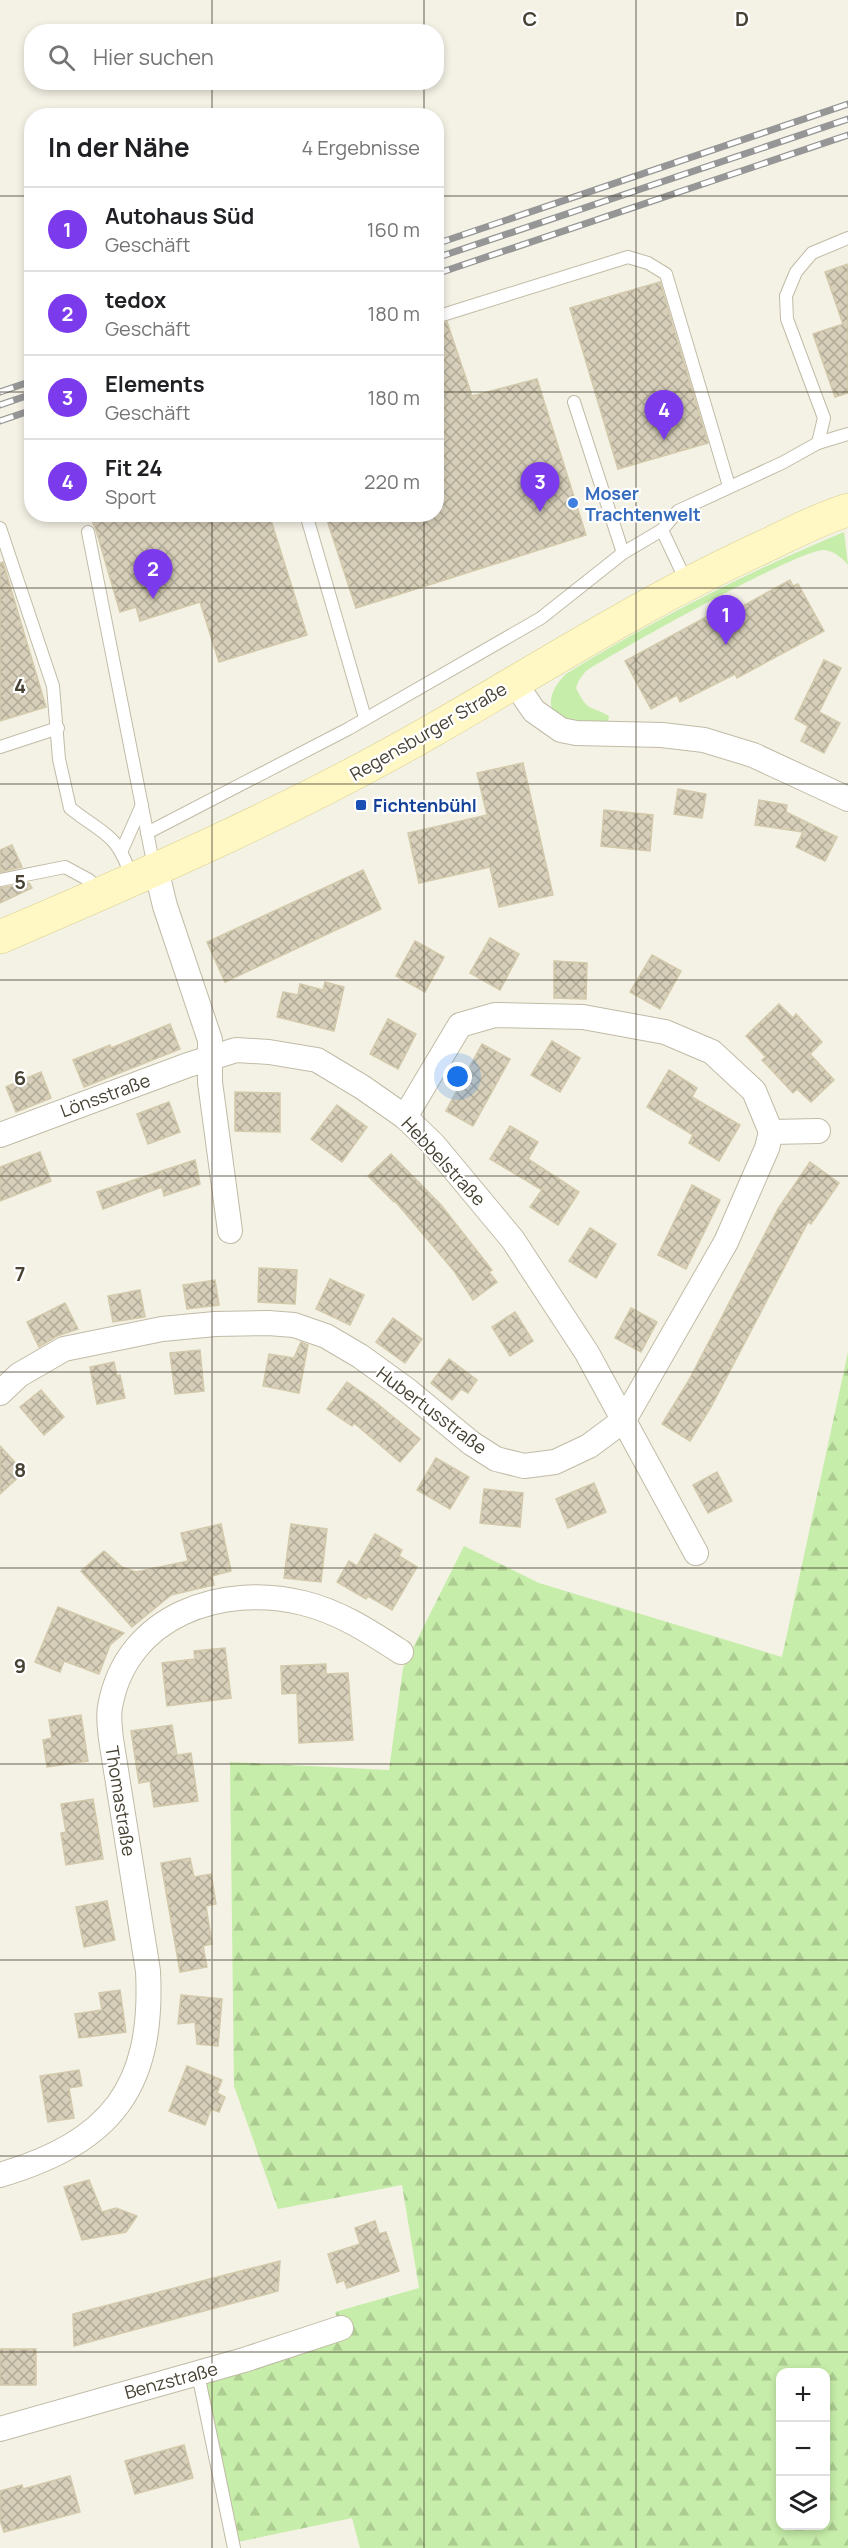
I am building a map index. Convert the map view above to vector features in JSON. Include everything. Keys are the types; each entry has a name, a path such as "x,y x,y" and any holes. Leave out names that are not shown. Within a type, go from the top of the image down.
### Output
{"main road":[{"name":"Regensburger Straße","path":"0,937 103,893 137,866 316,793 436,729 600,631 687,584 732,561 848,510"}],"street":[{"path":"514,682 534,711 561,730 576,733 662,735 704,740 753,754 848,799"},
{"path":"137,866 165,906 206,1027 211,1057 210,1082 230,1232"},
{"path":"405,1117 460,1025 495,1015 583,1017 665,1032 712,1052 754,1091 771,1132 818,1131"},
{"name":"Hebbelstraße","path":"211,1057 236,1050 268,1052 317,1060 362,1087 405,1117 461,1175 513,1240 581,1344 696,1553"},
{"name":"Lönsstraße","path":"0,1135 211,1057"},
{"name":"Hubertusstraße","path":"0,1393 19,1375 64,1349 162,1329 216,1324 294,1325 326,1336 360,1356 471,1443 496,1459 524,1466 555,1462 589,1446 624,1420 726,1242 767,1148 771,1132"},
{"name":"Thomastraße","path":"0,2175 30,2166 64,2151 92,2133 116,2107 133,2078 144,2046 150,2007 148,1971 111,1739 109,1709 117,1680 131,1656 151,1634 173,1618 212,1601 251,1596 282,1599 336,1613 401,1652"},
{"name":"Benzstraße","path":"0,2429 198,2374 341,2328"}],"lane":[{"path":"818,442 824,418 787,319 786,296 796,272 812,253 848,238"},
{"path":"444,314 628,256 648,263 666,274 729,486"},
{"path":"574,402 623,553"},
{"path":"147,833 365,718 541,618 623,553 662,530 678,511 782,463 818,442 848,434"},
{"path":"308,522 365,718"},
{"path":"0,528 53,686 59,759 70,808 109,835 137,866"},
{"path":"662,530 687,584"},
{"path":"88,532 147,833 137,866"},
{"path":"0,747 58,728"},
{"path":"137,866 142,805"},
{"path":"0,880 65,867 89,880 103,893"},
{"path":"198,2374 234,2548"}],"green space":[{"path":"844,532 848,565 838,555 825,550 809,554 708,602 586,671 576,688 587,705 609,716 608,722 569,722 553,711 551,698 553,692 566,674 702,597"},
{"path":"848,1352 848,2548 360,2548 352,2518 233,2543 198,2374 340,2328 335,2312 419,2288 402,2185 278,2209 234,2086 230,1762 389,1770 403,1668 464,1546 539,1583 782,1657"}],"building":[{"path":"848,264 848,393 835,397 813,334 843,324 825,272"},
{"path":"660,282 708,443 618,469 570,308"},
{"path":"447,322 472,396 537,379 586,535 356,608 328,522 444,522 444,323"},
{"path":"92,522 272,522 307,635 219,662 200,602 140,621 136,607 120,612"},
{"path":"3,562 46,707 0,721 0,563"},
{"path":"790,580 793,586 798,584 824,631 737,678 735,674 680,702 677,695 651,709 625,661 708,616 712,623"},
{"path":"824,660 841,668 819,712 840,723 824,753 801,741 808,726 795,719"},
{"path":"523,763 553,895 499,907 490,867 419,883 408,833 487,815 477,773"},
{"path":"678,789 706,794 702,818 674,814"},
{"path":"759,800 787,805 786,812 837,837 825,861 796,847 803,832 755,825"},
{"path":"604,810 653,815 650,851 601,846"},
{"path":"12,845 22,867 0,872 0,850"},
{"path":"363,870 381,909 225,982 207,942"},
{"path":"29,883 32,888 0,903 0,888"},
{"path":"490,938 519,954 500,990 470,973"},
{"path":"415,941 444,957 425,992 396,976"},
{"path":"652,955 681,971 660,1009 630,992"},
{"path":"554,961 587,963 586,999 554,998"},
{"path":"325,982 344,987 334,1031 277,1017 283,992 298,995 300,984 323,990"},
{"path":"779,1004 793,1018 796,1014 822,1042 810,1054 834,1080 811,1102 797,1089 793,1093 762,1060 766,1057 746,1036"},
{"path":"388,1019 416,1034 398,1069 370,1054"},
{"path":"170,1024 180,1049 84,1087 73,1060 110,1045 111,1048"},
{"path":"552,1041 580,1058 560,1092 531,1075"},
{"path":"482,1044 510,1059 473,1126 446,1111"},
{"path":"669,1070 697,1088 692,1097 740,1125 719,1161 689,1143 693,1135 647,1107"},
{"path":"41,1072 51,1098 16,1112 6,1087"},
{"path":"235,1092 280,1093 280,1132 235,1131"},
{"path":"169,1102 180,1132 148,1144 137,1114"},
{"path":"337,1105 367,1127 342,1162 311,1139"},
{"path":"510,1126 538,1142 528,1159 579,1192 558,1225 530,1207 542,1190 490,1159"},
{"path":"40,1152 51,1181 0,1201 0,1167"},
{"path":"391,1154 441,1205 492,1270 489,1272 497,1282 473,1300 454,1271 395,1201 368,1176"},
{"path":"195,1160 200,1184 164,1196 162,1187 103,1209 97,1192"},
{"path":"810,1162 839,1183 811,1224 808,1222 711,1407 690,1441 662,1424 689,1380 778,1209"},
{"path":"692,1185 720,1200 686,1269 658,1255"},
{"path":"590,1228 616,1244 596,1278 569,1261"},
{"path":"259,1268 297,1270 295,1304 258,1302"},
{"path":"330,1279 364,1295 350,1325 316,1309"},
{"path":"215,1280 219,1305 187,1309 183,1285"},
{"path":"140,1290 145,1317 113,1322 108,1296"},
{"path":"65,1303 78,1329 57,1336 39,1347 27,1322"},
{"path":"631,1308 657,1322 641,1352 615,1338"},
{"path":"515,1312 533,1341 510,1356 492,1327"},
{"path":"393,1318 422,1339 405,1363 376,1342"},
{"path":"301,1342 308,1345 299,1393 263,1386 269,1354 293,1358 293,1360"},
{"path":"200,1350 204,1391 175,1394 170,1353"},
{"path":"449,1359 477,1380 468,1393 461,1389 452,1400 431,1383"},
{"path":"114,1362 117,1376 120,1375 125,1398 97,1404 90,1367"},
{"path":"347,1382 420,1439 400,1462 354,1423 352,1426 327,1409"},
{"path":"41,1390 64,1417 44,1435 20,1407"},
{"path":"0,1446 24,1472 0,1494"},
{"path":"436,1458 469,1477 450,1509 417,1490"},
{"path":"717,1472 732,1501 708,1513 693,1485"},
{"path":"594,1483 606,1512 568,1528 556,1499"},
{"path":"484,1489 523,1493 520,1527 480,1523"},
{"path":"221,1524 231,1571 212,1576 214,1585 171,1595 132,1627 81,1571 104,1551 122,1567 136,1572 188,1561 181,1533"},
{"path":"291,1524 327,1529 321,1582 284,1578"},
{"path":"375,1534 402,1550 399,1556 417,1567 392,1610 368,1596 366,1599 337,1582 349,1561 357,1566"},
{"path":"58,1607 124,1633 110,1645 99,1674 64,1661 60,1672 35,1662"},
{"path":"225,1648 231,1698 167,1706 162,1663 195,1659 194,1651"},
{"path":"326,1664 326,1674 348,1673 353,1740 299,1743 297,1693 282,1694 281,1666"},
{"path":"81,1715 88,1761 47,1767 43,1740 52,1738 49,1720"},
{"path":"172,1725 177,1755 191,1753 198,1801 154,1807 150,1781 139,1783 131,1731"},
{"path":"93,1799 103,1859 66,1865 61,1833 66,1832 61,1804"},
{"path":"190,1858 194,1877 211,1874 216,1904 206,1906 212,1944 203,1946 207,1967 180,1972 161,1863"},
{"path":"107,1901 115,1940 84,1947 76,1907"},
{"path":"120,1990 126,2032 79,2038 75,2014 102,2010 99,1993"},
{"path":"181,1995 222,1999 218,2046 197,2044 195,2022 178,2024"},
{"path":"187,2066 222,2080 217,2093 225,2097 219,2112 211,2109 205,2125 169,2111"},
{"path":"79,2070 82,2086 69,2088 74,2118 48,2122 40,2076"},
{"path":"89,2180 102,2212 116,2208 137,2216 126,2232 82,2240 64,2187"},
{"path":"375,2221 379,2234 386,2232 399,2271 347,2288 344,2280 337,2283 328,2254 360,2244 355,2228"},
{"path":"280,2261 278,2291 74,2346 73,2314"},
{"path":"0,2349 36,2349 36,2385 0,2385"},
{"path":"184,2445 193,2478 135,2494 125,2461"},
{"path":"70,2476 80,2512 4,2532 0,2520 0,2491 22,2485 23,2489"}],"railway":[{"path":"444,241 848,104"},
{"path":"444,255 848,119"},
{"path":"444,271 848,135"},
{"path":"0,392 24,384"},
{"path":"0,405 24,397"},
{"path":"0,421 24,413"}],"place":[{"name":"Fit 24","path":"664,440"},
{"name":"Moser Trachtenwelt","path":"573,503"},
{"name":"Elements","path":"540,512"},
{"name":"tedox","path":"153,599"},
{"name":"Autohaus Süd","path":"726,645"},
{"name":"Fichtenbühl","path":"361,805"}]}
